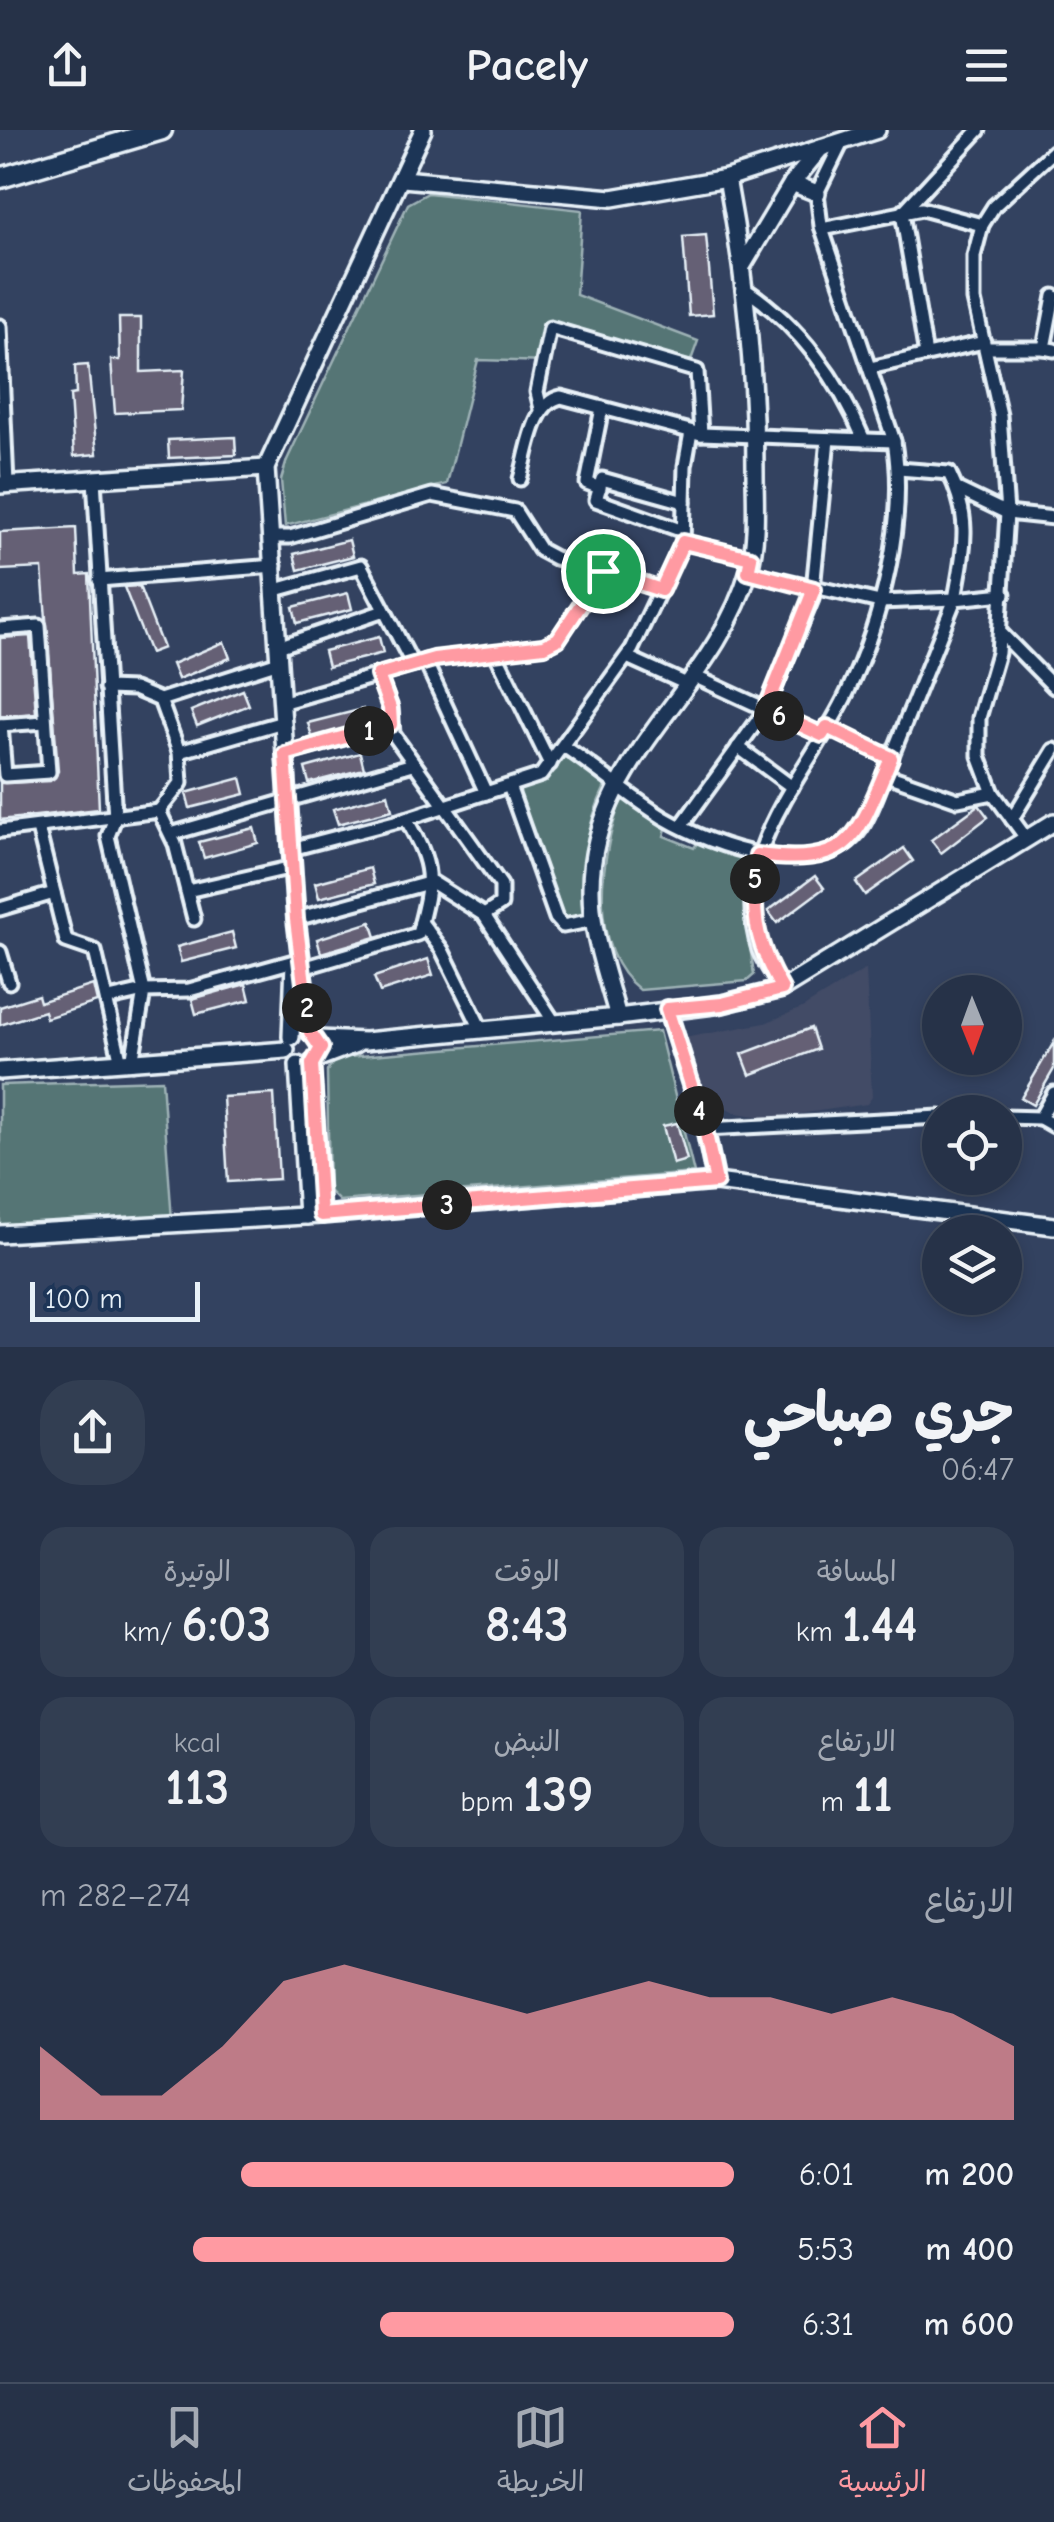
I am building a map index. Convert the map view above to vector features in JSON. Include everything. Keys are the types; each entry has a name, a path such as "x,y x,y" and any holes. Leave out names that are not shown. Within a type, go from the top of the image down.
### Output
{"main road":[{"path":"0,178 162,130"},
{"path":"288,1044 298,965 266,468 423,130"},
{"path":"403,180 434,130"},
{"path":"403,180 612,198 727,178 877,130"},
{"path":"743,265 792,184 823,146"},
{"path":"618,1017 594,920 592,857 598,823 618,782 693,681 750,565 755,437 743,265 727,178"},
{"path":"792,184 817,193"},
{"path":"4,484 266,468"},
{"path":"0,1071 126,1063 288,1044 314,1036 364,1041 722,1004 782,989 1054,822"},
{"path":"298,965 314,1036 309,1062 314,1216"},
{"path":"667,1009 705,1129 716,1182"},
{"path":"309,1062 364,1041"},
{"path":"288,1044 309,1062"},
{"path":"0,1234 314,1216 716,1182 1054,1226"}],"street":[{"path":"902,213 979,130"},
{"path":"782,989 760,951 753,904 757,855 847,693 880,602 898,469 894,441 822,229 817,193 844,140"},
{"path":"1026,838 993,793 979,756 979,718 1000,632 1007,513 1000,415 974,300 974,256 982,225 994,206 1054,153"},
{"path":"822,229 922,209 982,225"},
{"path":"902,213 926,355"},
{"path":"745,288 798,332 850,408 864,440"},
{"path":"870,368 985,345 1049,349 1054,296"},
{"path":"0,326 4,484"},
{"path":"291,849 406,819 542,775 627,657 683,537 684,502 696,433 697,371 550,328 537,392 542,408"},
{"path":"520,478 542,408 561,397 696,433 894,441"},
{"path":"600,488 586,483 602,408"},
{"path":"682,825 766,709 814,589 828,439"},
{"path":"564,747 665,818 757,855 820,857 841,846 860,829 955,599 966,524 957,489 949,473 898,469"},
{"path":"94,479 115,818 108,836 144,991 126,1063"},
{"path":"684,502 602,480 596,500 814,589 880,602 1004,594"},
{"path":"957,489 1007,513 1054,518"},
{"path":"272,537 290,537 444,494 515,511 540,550 661,590"},
{"path":"99,580 275,566"},
{"path":"276,590 360,566 419,663 486,793"},
{"path":"281,703 419,663 544,646 558,639 603,571"},
{"path":"106,688 134,689 160,700 384,611"},
{"path":"0,629 39,626 45,722 48,772 6,775 0,725 45,722"},
{"path":"1000,632 1054,687"},
{"path":"496,652 550,764"},
{"path":"627,657 891,758"},
{"path":"378,675 390,708 391,724 413,764 448,806 501,885 500,904 484,915"},
{"path":"0,831 159,812 181,783 178,752 160,700"},
{"path":"178,752 283,722"},
{"path":"285,754 391,724"},
{"path":"738,748 792,787"},
{"path":"1012,819 1054,750"},
{"path":"170,834 413,764"},
{"path":"884,774 958,800 993,793"},
{"path":"508,786 556,918 563,926 594,920"},
{"path":"159,812 170,834 194,918"},
{"path":"109,999 144,991 189,990 418,934 432,882 426,855 406,819"},
{"path":"38,828 66,940 95,951 126,1063"},
{"path":"187,891 292,867"},
{"path":"296,919 432,882 484,915 554,1022"},
{"path":"0,908 54,893"},
{"path":"421,922 442,950 481,1029"},
{"path":"0,952 9,982"},
{"path":"1040,1118 1054,1093"},
{"path":"705,1129 922,1117"},
{"path":"1022,1117 1040,1118 1054,1126"}],"shaded area":[{"path":"866,969 872,1097 867,1104 771,1118 736,1113 701,1094 684,1038 765,1023 802,1008"}],"green space":[{"path":"428,193 582,210 576,295 698,341 690,363 556,328 548,362 478,360 447,484 285,526 281,480 287,460 408,204"},
{"path":"563,754 606,784 586,849 583,918 563,923 516,798 520,789 544,781"},
{"path":"623,795 667,825 664,836 694,848 701,837 748,852 742,889 754,975 747,981 640,990 623,972 611,950 603,898 609,843"},
{"path":"659,1031 694,1173 339,1201 329,1191 327,1071 336,1058"},
{"path":"162,1080 172,1221 0,1231 0,1085"}],"building":[{"path":"706,235 713,314 689,316 683,237"},
{"path":"119,318 141,318 141,372 184,370 181,410 115,413 111,360 120,360"},
{"path":"88,365 97,454 74,456 70,395 76,394 75,366"},
{"path":"235,437 236,455 169,458 168,440"},
{"path":"76,528 78,575 89,574 99,809 0,820 0,783 50,781 58,771 42,568 0,570 0,532"},
{"path":"349,540 353,556 298,570 294,554"},
{"path":"139,586 163,648 150,653 124,587"},
{"path":"348,593 352,609 297,623 293,607"},
{"path":"30,636 36,713 0,716 0,638"},
{"path":"379,637 383,653 328,667 324,651"},
{"path":"224,642 230,658 178,679 172,664"},
{"path":"243,690 249,705 197,726 191,711"},
{"path":"363,709 366,722 312,737 308,723"},
{"path":"360,753 364,769 309,783 305,768"},
{"path":"241,778 245,794 190,808 186,793"},
{"path":"388,794 392,810 338,824 333,809"},
{"path":"979,805 988,817 941,853 931,840"},
{"path":"254,828 258,843 204,858 199,842"},
{"path":"904,848 913,861 865,895 856,882"},
{"path":"370,868 374,884 319,898 315,883"},
{"path":"815,876 824,888 777,923 768,911"},
{"path":"371,922 376,937 321,953 317,939"},
{"path":"232,932 236,948 181,962 177,947"},
{"path":"428,959 433,975 380,992 374,977"},
{"path":"246,984 250,1000 196,1014 192,999"},
{"path":"93,985 97,1002 46,1018 44,1011 0,1025 0,1007 38,995 40,1002"},
{"path":"811,1028 818,1049 750,1075 742,1054"},
{"path":"1054,1042 1054,1069 1033,1105 1022,1096"},
{"path":"274,1094 279,1179 228,1182 223,1097"},
{"path":"677,1123 687,1160 673,1164 663,1126"}],"route":[{"path":"683,542 751,558 748,572 814,589 766,709 822,735 827,727 891,758 860,829 841,846 820,857 796,860 757,855 753,904 760,951 782,989 722,1004 667,1009 705,1129 716,1182 321,1215 312,1064 321,1048 318,1038 310,1032 296,919 285,754 391,724 390,708 378,675 434,659 544,646 558,639 603,571 661,590 683,542"}]}
